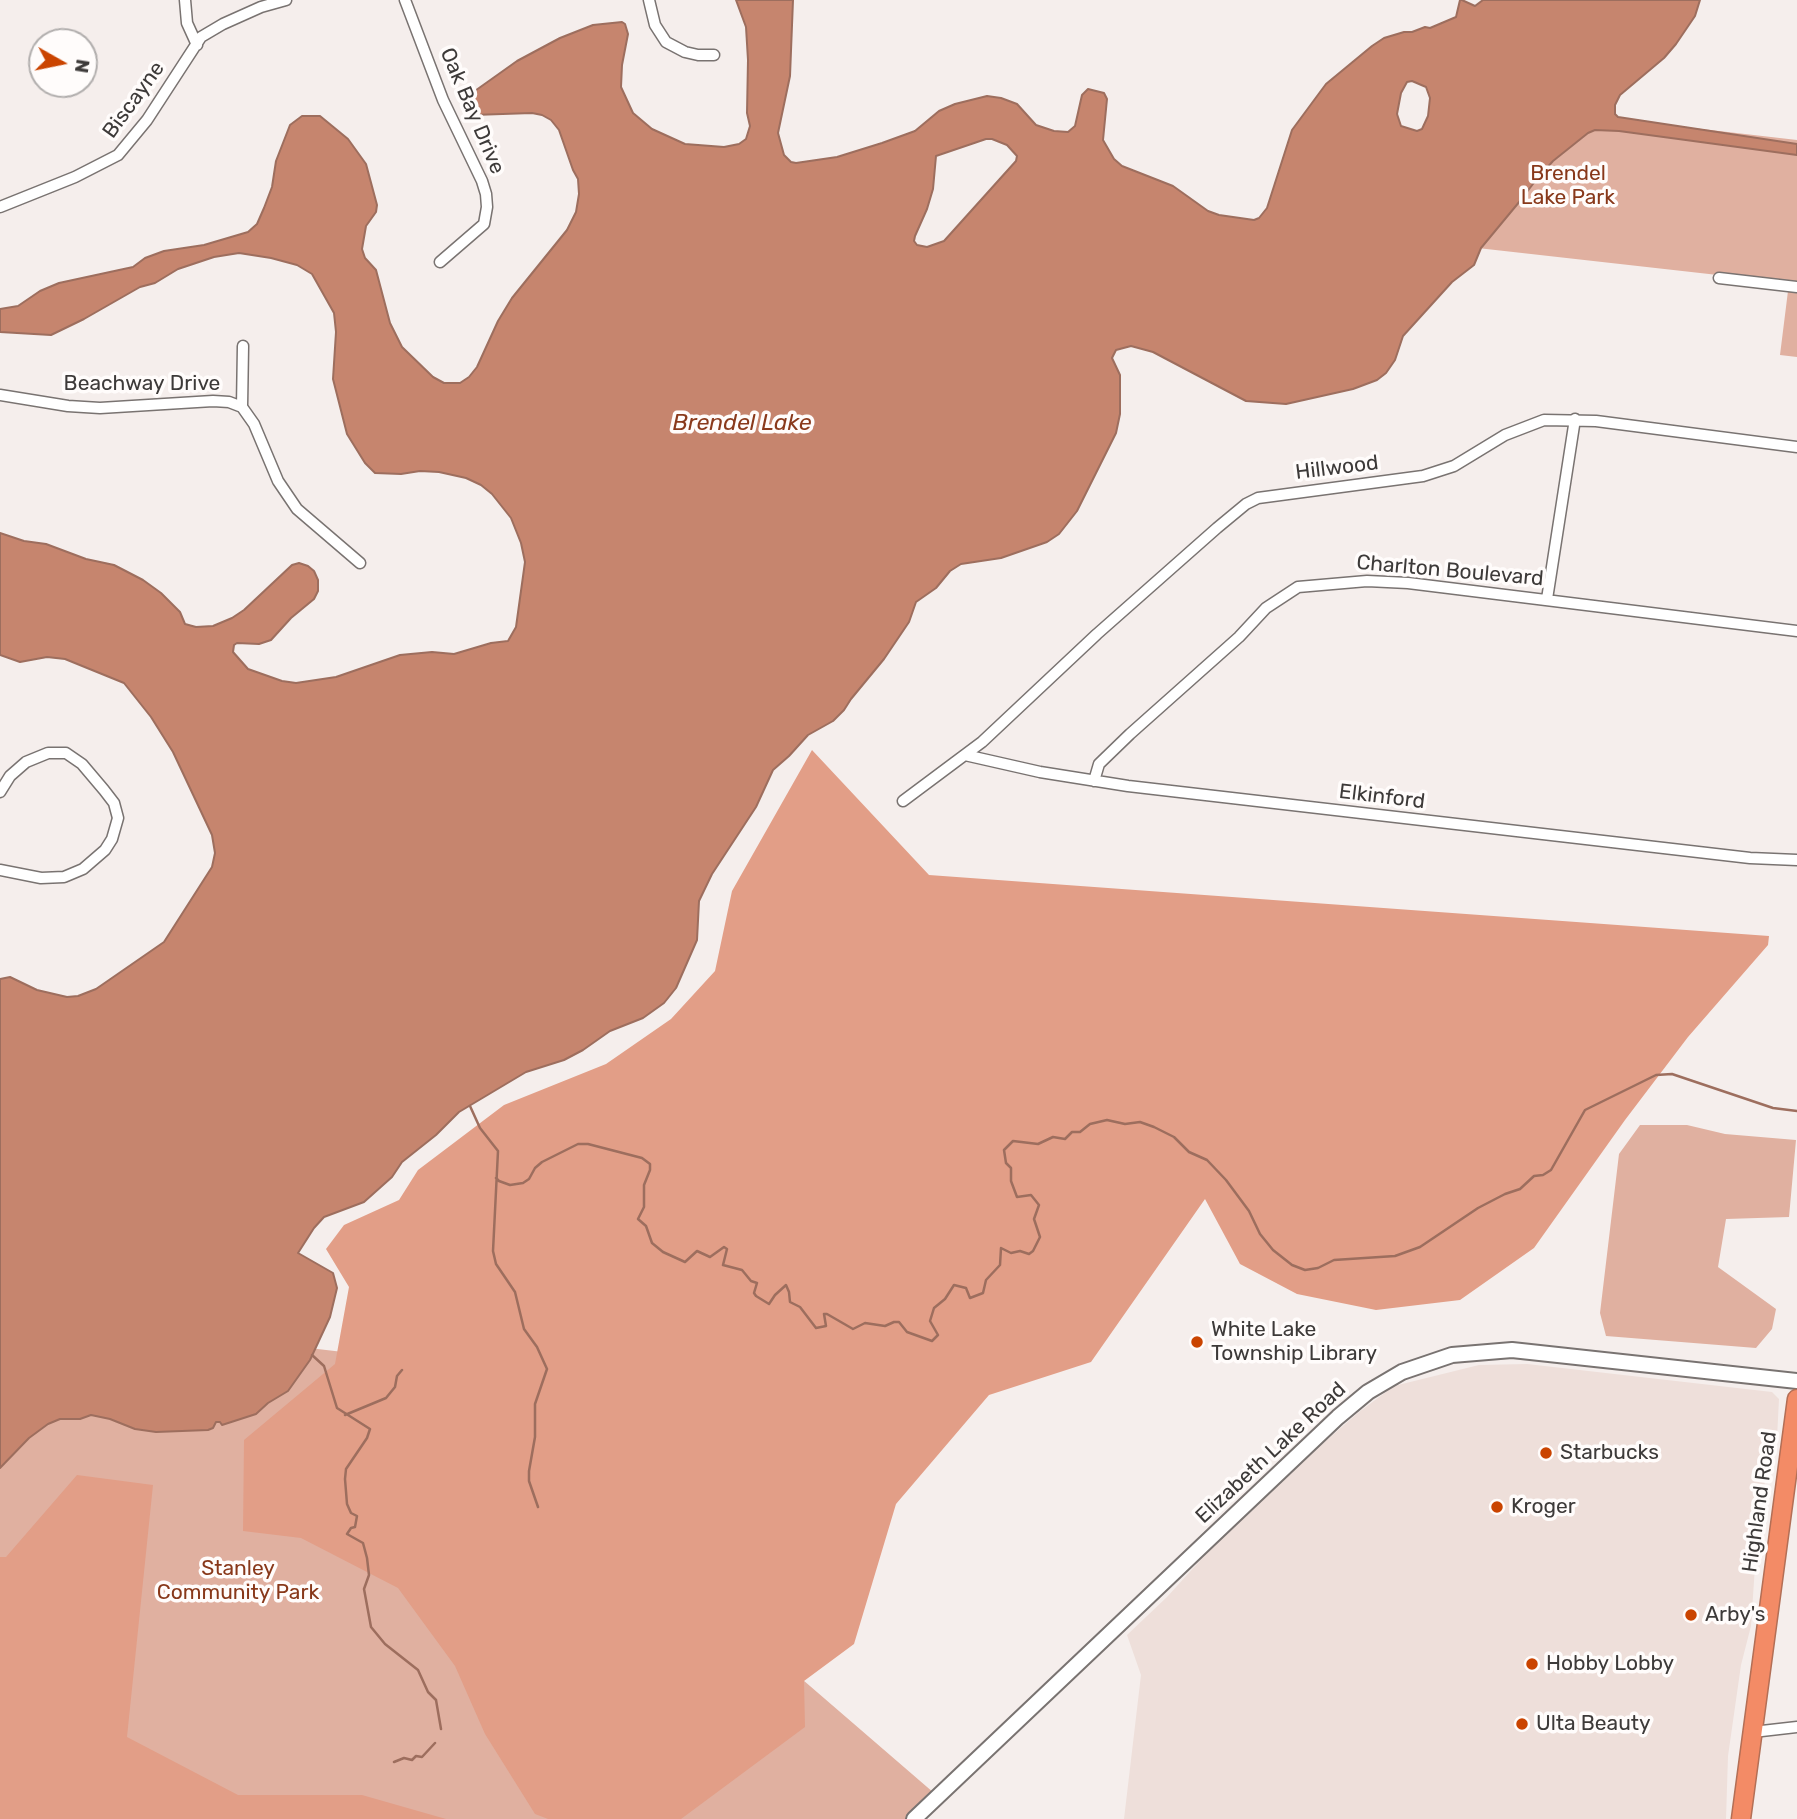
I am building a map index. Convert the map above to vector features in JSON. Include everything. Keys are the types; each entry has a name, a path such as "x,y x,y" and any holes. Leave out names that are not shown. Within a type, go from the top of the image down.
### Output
{"highway":[{"name":"Highland Road","path":"1741,1819 1794,1439 1797,1399"}],"street":[{"path":"185,0 187,23 197,44"},
{"name":"Biscayne","path":"0,207 75,177 118,155 148,120 201,37 261,7 286,0"},
{"name":"Oak Bay Drive","path":"405,0 443,100 486,194 484,224 440,262"},
{"path":"649,0 655,25 666,42 685,52 714,55"},
{"path":"1719,278 1797,287"},
{"path":"243,346 242,407 254,424 278,481 297,509 360,563"},
{"name":"Beachway Drive","path":"0,395 90,407 214,401 229,402 242,407"},
{"path":"1547,599 1575,419"},
{"name":"Hillwood","path":"903,801 982,742 1097,634 1246,504 1278,494 1423,477 1454,466 1525,426 1544,420 1575,419 1797,447"},
{"name":"Charlton Boulevard","path":"1094,781 1099,764 1129,734 1239,637 1266,608 1298,587 1367,581 1547,599 1797,631"},
{"path":"0,792 10,776 26,762 48,753 66,754 82,764 104,790 114,803 118,818 112,839 105,850 83,869 64,877 41,878 0,870"},
{"name":"Elkinford","path":"965,755 1094,781 1750,858 1797,860"},
{"name":"Elizabeth Lake Road","path":"914,1819 1338,1417 1368,1392 1402,1373 1461,1353 1512,1350 1797,1381"},
{"path":"1752,1731 1797,1727"}],"shaded area":[{"path":"812,750 929,875 1769,936 1768,945 1688,1037 1534,1248 1460,1300 1376,1310 1297,1294 1240,1264 1205,1199 1091,1362 989,1395 896,1504 854,1644 804,1681 805,1727 681,1819 548,1819 535,1814 485,1734 455,1666 398,1588 301,1538 243,1531 244,1440 335,1364 349,1287 326,1249 344,1225 399,1200 418,1170 504,1105 606,1064 671,1019 715,971 732,891"},
{"path":"1527,1364 1772,1392 1779,1399 1777,1438 1765,1481 1756,1551 1751,1626 1741,1665 1728,1756 1726,1819 1124,1819 1141,1675 1127,1635 1283,1478 1359,1412 1394,1386 1479,1365"},
{"path":"77,1475 153,1485 127,1737 238,1795 362,1795 446,1819 0,1819 0,1557 6,1557"}],"green space":[{"name":"Brendel Lake Park","path":"1459,101 1797,140 1797,357 1780,355 1789,283 1442,244"},
{"path":"1640,1125 1687,1125 1725,1134 1796,1140 1789,1217 1726,1219 1718,1267 1776,1309 1772,1329 1756,1348 1606,1336 1600,1313 1619,1154"},
{"name":"Stanley Community Park","path":"0,1312 635,1386 781,1661 934,1793 907,1819 0,1819"}],"water":[{"name":"Brendel Lake","path":"736,0 793,0 790,76 778,133 784,155 791,162 837,157 882,143 915,131 939,111 987,96 1017,104 1036,125 1068,132 1075,126 1082,95 1088,89 1104,93 1107,99 1103,140 1114,159 1122,166 1173,186 1208,211 1254,220 1267,208 1292,130 1326,84 1384,38 1430,28 1456,17 1460,0 1475,6 1483,0 1700,0 1695,16 1676,44 1664,58 1620,95 1615,105 1615,114 1618,117 1797,144 1797,155 1619,131 1595,130 1588,133 1553,161 1481,248 1474,265 1452,282 1403,336 1395,360 1386,373 1377,380 1353,389 1286,404 1246,401 1153,352 1131,346 1116,350 1112,358 1120,375 1120,414 1116,433 1077,511 1059,534 1047,542 1001,558 961,564 950,571 936,588 916,602 909,622 844,710 833,721 808,735 773,770 756,807 712,874 699,901 697,940 676,988 664,1003 643,1018 610,1031 564,1060 526,1072 459,1112 436,1135 402,1162 392,1177 364,1202 324,1217 314,1228 298,1253 333,1273 337,1288 330,1317 310,1360 288,1391 256,1414 222,1425 216,1422 213,1428 208,1430 156,1432 135,1429 91,1415 80,1419 60,1419 29,1438 0,1468 0,979 10,977 37,990 67,997 96,989 164,942 212,867 215,853 212,835 173,752 151,717 124,683 65,659 47,657 20,662 0,655 0,533 114,565 161,593 180,612 185,624 196,627 213,626 232,618 292,565 299,563 308,566 318,580 318,591 314,599 291,618 271,640 259,644 237,643 233,652 248,669 296,683 336,677 400,655 432,652 454,654 508,641 516,627 525,562 511,518 481,485 466,478 439,472 375,473 365,463 347,434 333,379 336,332 334,313 312,274 297,265 239,253 214,257 178,269 155,283 140,287 51,335 0,332 0,309 18,306 40,291 59,283 133,267 145,258 164,251 204,245 248,232 257,224 264,208 272,187 276,161 290,125 302,116 320,116 348,139 366,164 377,205 376,212 366,226 362,249 365,258 376,270 390,323 402,347 433,377 444,383 460,383 477,367 512,298 567,230 576,212 579,194 578,179 559,130 551,120 532,113 473,115 470,104 472,93 517,61 560,38 593,25 622,22 628,34 621,87 633,113 652,129 685,144 724,147 739,144 746,139 750,126 747,113 746,27","holes":["1412,81 1426,87 1430,98 1428,116 1422,129 1417,131 1401,126 1397,114 1401,93 1407,82","986,139 1007,145 1017,156 1016,161 944,241 927,247 917,245 915,236 933,189 936,156"]}],"waterway":[{"path":"496,1178 510,1185 523,1183 542,1162 578,1144 588,1144 642,1158 650,1164 650,1170 644,1185 644,1207 638,1219 646,1226 652,1243 663,1252 685,1262 697,1251 710,1257 724,1247 727,1249 723,1265 742,1270 751,1281 757,1283 754,1293 756,1296 769,1304 786,1285 790,1302 800,1307 816,1328 826,1326 824,1314 853,1329 865,1323 885,1326 899,1322 907,1332 932,1341 938,1335 930,1321 934,1308 945,1299 954,1285 966,1288 970,1298 983,1293 986,1280 1000,1265 1001,1248 1011,1253 1020,1251 1029,1254 1040,1237 1034,1219 1039,1205 1031,1195 1017,1197 1011,1181 1011,1168 1006,1163 1004,1150 1013,1141 1038,1144 1053,1137 1065,1139 1072,1132 1080,1132 1090,1124 1107,1120 1125,1124 1140,1122 1154,1127 1174,1137 1189,1152 1207,1160 1249,1211 1260,1234 1273,1250 1292,1265 1305,1270 1318,1268 1334,1260 1395,1256 1420,1247 1478,1208 1520,1189 1534,1176 1551,1170 1585,1110 1656,1075 1672,1074 1773,1108 1797,1111"},
{"path":"470,1106 480,1128 498,1151 493,1251 496,1264 515,1292 524,1329 537,1347 547,1369 535,1404 535,1437 529,1471 529,1481 538,1507"},
{"path":"312,1355 324,1366 337,1408 370,1429 346,1469 345,1479 347,1504 351,1513 357,1516 355,1527 347,1534 363,1543 367,1558 369,1575 364,1589 371,1627 385,1644 418,1670 428,1692 436,1700 441,1729"},
{"path":"345,1415 386,1398 395,1387 397,1376 402,1370"},
{"path":"394,1762 404,1758 412,1760 416,1756 422,1757 435,1743"}],"place":[{"name":"White Lake Township Library","path":"1197,1342"},
{"name":"Starbucks","path":"1546,1453"},
{"name":"Kroger","path":"1497,1507"},
{"name":"Arby's","path":"1691,1615"},
{"name":"Hobby Lobby","path":"1532,1664"},
{"name":"Ulta Beauty","path":"1522,1724"}]}
